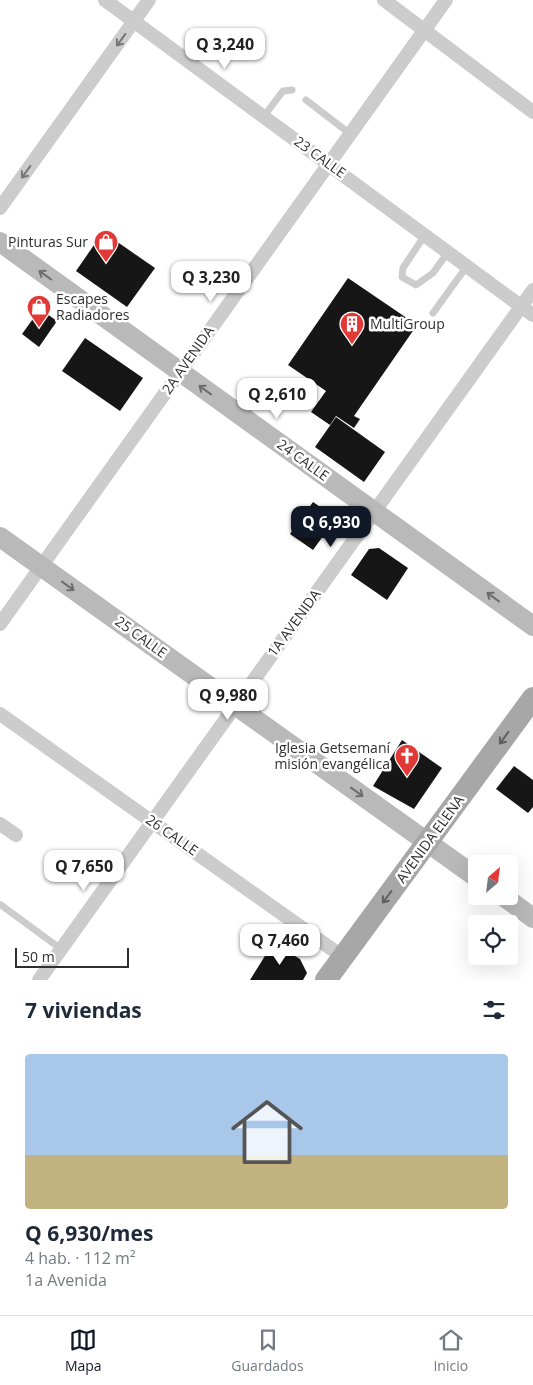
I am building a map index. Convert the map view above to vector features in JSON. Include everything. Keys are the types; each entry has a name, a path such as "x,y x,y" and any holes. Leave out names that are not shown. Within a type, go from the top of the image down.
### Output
{"main road":[{"name":"24 CALLE","path":"0,242 533,626"},
{"name":"25 CALLE","path":"0,537 468,871"},
{"name":"AVENIDA ELENA","path":"326,980 533,698"},
{"path":"515,905 533,918"}],"street":[{"name":"23 CALLE","path":"105,0 527,311"},
{"path":"0,208 149,0"},
{"path":"384,0 533,112"},
{"name":"2A AVENIDA","path":"0,624 349,133 446,0"},
{"name":"1A AVENIDA","path":"39,980 375,512 527,311 533,290"},
{"name":"26 CALLE","path":"0,714 343,957"},
{"path":"0,824 16,835"}],"lane":[{"path":"264,116 283,91 292,90"},
{"path":"306,100 349,133"},
{"path":"425,234 403,268 402,277 408,282 416,286 428,279 448,252"},
{"path":"433,313 468,266"},
{"path":"1,905 61,949"}],"building":[{"name":"Pinturas Sur","path":"103,232 155,268 127,307 76,271"},
{"name":"MultiGroup","path":"348,278 417,325 354,416 360,419 354,428 336,416 330,425 311,412 326,391 288,365"},
{"name":"Escapes Radiadores","path":"40,309 57,321 39,347 22,334"},
{"path":"85,338 143,378 120,411 62,371"},
{"path":"336,417 385,452 364,482 315,447"},
{"path":"313,502 336,518 313,550 290,534"},
{"path":"379,548 408,568 387,600 351,575 369,549"},
{"name":"Iglesia Getsemaní misión evangélica","path":"402,740 442,768 414,809 373,786"},
{"path":"514,766 533,780 533,807 528,813 496,789"},
{"path":"273,943 300,959 307,973 303,980 250,980"}],"place":[{"name":"Pinturas Sur","path":"106,263"},
{"name":"Escapes Radiadores","path":"39,328"},
{"name":"MultiGroup","path":"352,345"},
{"name":"Iglesia Getsemaní misión evangélica","path":"407,777"}]}
